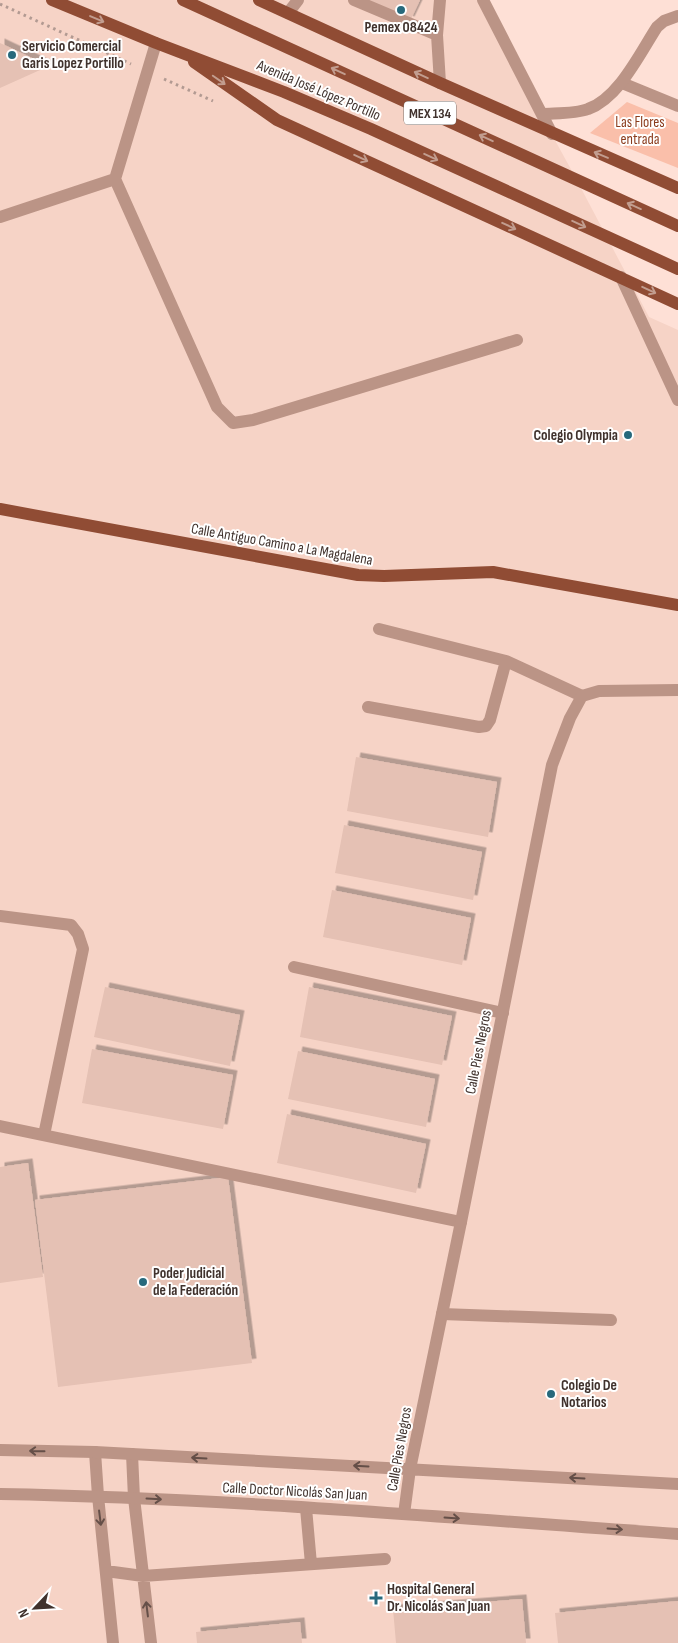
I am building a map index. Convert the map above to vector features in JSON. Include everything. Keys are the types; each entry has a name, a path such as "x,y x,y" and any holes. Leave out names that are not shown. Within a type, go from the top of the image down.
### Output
{"main road":[{"name":"Avenida José López Portillo","path":"52,0 156,43 284,92 371,129 678,269"},
{"name":"Avenida José López Portillo","path":"183,0 678,226"},
{"path":"259,0 552,134 678,188"},
{"path":"180,52 277,120 678,304"},
{"name":"Calle Antiguo Camino a La Magdalena","path":"0,509 358,575 384,576 494,572 678,605"}],"street":[{"path":"288,14 298,0"},
{"path":"354,0 438,35"},
{"path":"440,0 438,35 440,83"},
{"path":"483,0 552,134"},
{"path":"542,114 586,110 597,106 622,83 657,26 664,21 678,16"},
{"path":"156,43 115,179 217,407 233,423 253,420 517,340"},
{"path":"622,83 678,106"},
{"path":"0,218 115,179"},
{"path":"621,277 678,400"},
{"path":"379,629 506,661 582,696 599,691 678,690"},
{"path":"368,707 480,727 486,726 490,720 506,661"},
{"name":"Calle Pies Negros","path":"404,1514 410,1469 552,765 570,718 582,696"},
{"path":"0,916 71,925 78,934 83,949 44,1135"},
{"path":"294,967 503,1013"},
{"path":"0,1126 461,1222"},
{"path":"442,1314 611,1320"},
{"name":"Calle Doctor Nicolás San Juan","path":"0,1450 95,1452 678,1484"},
{"path":"95,1452 113,1643"},
{"path":"132,1454 134,1498 151,1643"},
{"name":"Calle Doctor Nicolás San Juan","path":"0,1494 98,1496 306,1508 678,1534"},
{"path":"306,1508 311,1564"},
{"path":"106,1571 143,1576 385,1559"}],"shaded area":[{"path":"0,0 478,0 649,317 678,330 678,1643 0,1643"}],"green space":[{"name":"Las Flores entrada","path":"627,102 678,123 678,168 590,133"}],"building":[{"name":"Pemex 08424","path":"366,0 420,0 410,21"},
{"name":"Servicio Comercial Garis Lopez Portillo","path":"0,43 49,66 0,88"},
{"path":"356,757 497,782 488,837 347,811"},
{"path":"344,825 482,852 473,900 335,873"},
{"path":"332,890 471,918 462,965 323,937"},
{"path":"105,987 240,1015 230,1066 94,1037"},
{"path":"309,987 452,1016 442,1065 300,1037"},
{"path":"92,1049 233,1075 223,1129 82,1103"},
{"path":"298,1051 435,1079 426,1127 288,1099"},
{"path":"287,1114 426,1144 416,1193 277,1163"},
{"path":"28,1163 43,1277 0,1283 0,1167"},
{"name":"Poder Judicial de la Federación","path":"228,1177 252,1363 58,1387 35,1200"},
{"path":"522,1599 526,1643 396,1643 393,1609"},
{"path":"678,1601 678,1643 558,1643 555,1613"},
{"path":"300,1622 302,1643 197,1643 196,1632"}],"place":[{"name":"Pemex 08424","path":"401,10"},
{"name":"Servicio Comercial Garis Lopez Portillo","path":"12,55"},
{"name":"Colegio Olympia","path":"628,435"},
{"name":"Poder Judicial de la Federación","path":"143,1282"},
{"name":"Colegio De Notarios","path":"551,1394"},
{"name":"Hospital General Dr. Nicolás San Juan","path":"376,1598"}]}
